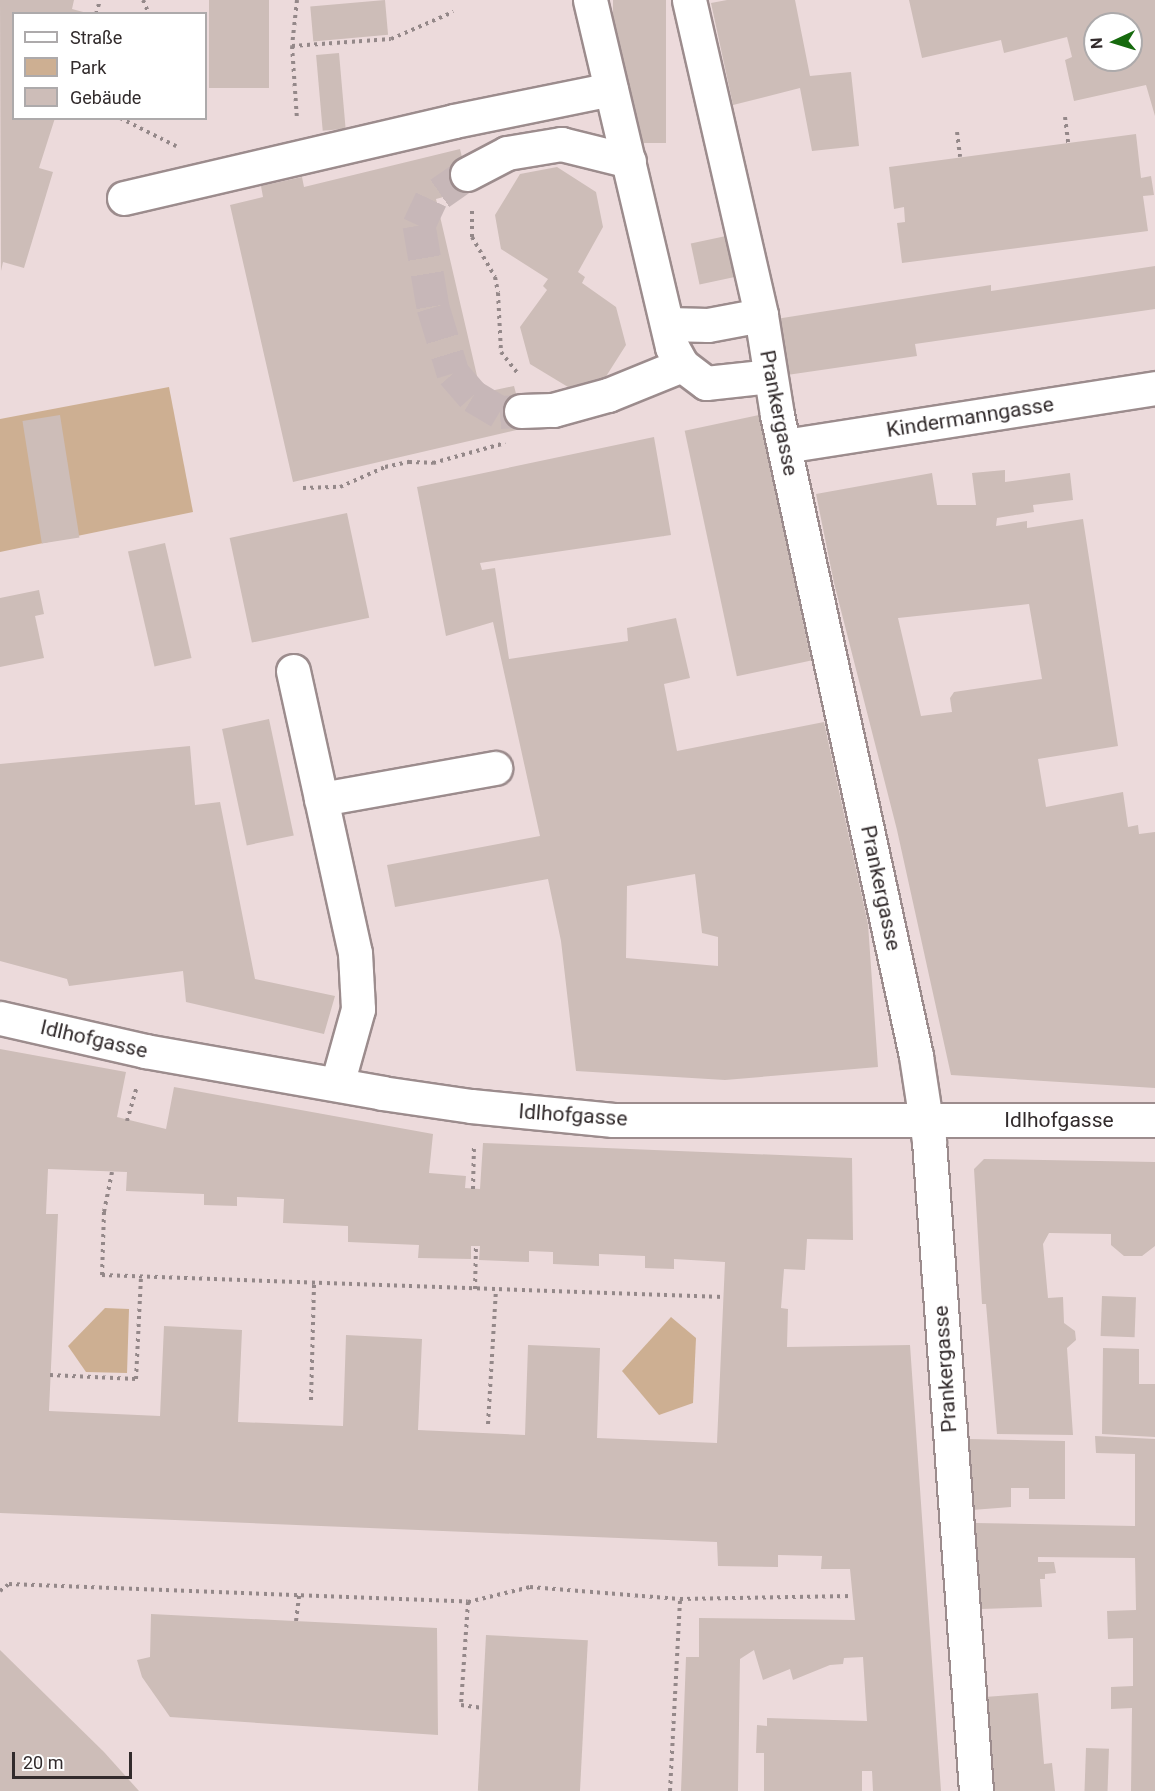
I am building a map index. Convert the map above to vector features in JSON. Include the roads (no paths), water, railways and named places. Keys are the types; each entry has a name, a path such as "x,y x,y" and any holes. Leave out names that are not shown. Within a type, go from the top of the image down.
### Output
{"street":[{"path":"590,0 672,347 681,365 706,383 770,376"},
{"name":"Prankergasse","path":"689,0 761,315 770,376 905,997 929,1141 976,1791"},
{"path":"124,198 611,89"},
{"path":"471,172 507,153 561,144 629,161"},
{"path":"668,324 708,325 761,315"},
{"path":"531,410 608,395 681,365"},
{"name":"Kindermanngasse","path":"785,446 1155,388"},
{"path":"293,670 355,964 358,1009 338,1084"},
{"path":"321,799 495,768"},
{"name":"Idlhofgasse","path":"0,1018 145,1051 338,1084 471,1106 613,1120 1155,1120"}],"tunnel":[{"path":"467,174 431,199 419,225 433,307 453,373 473,396 500,412 521,411"}]}
